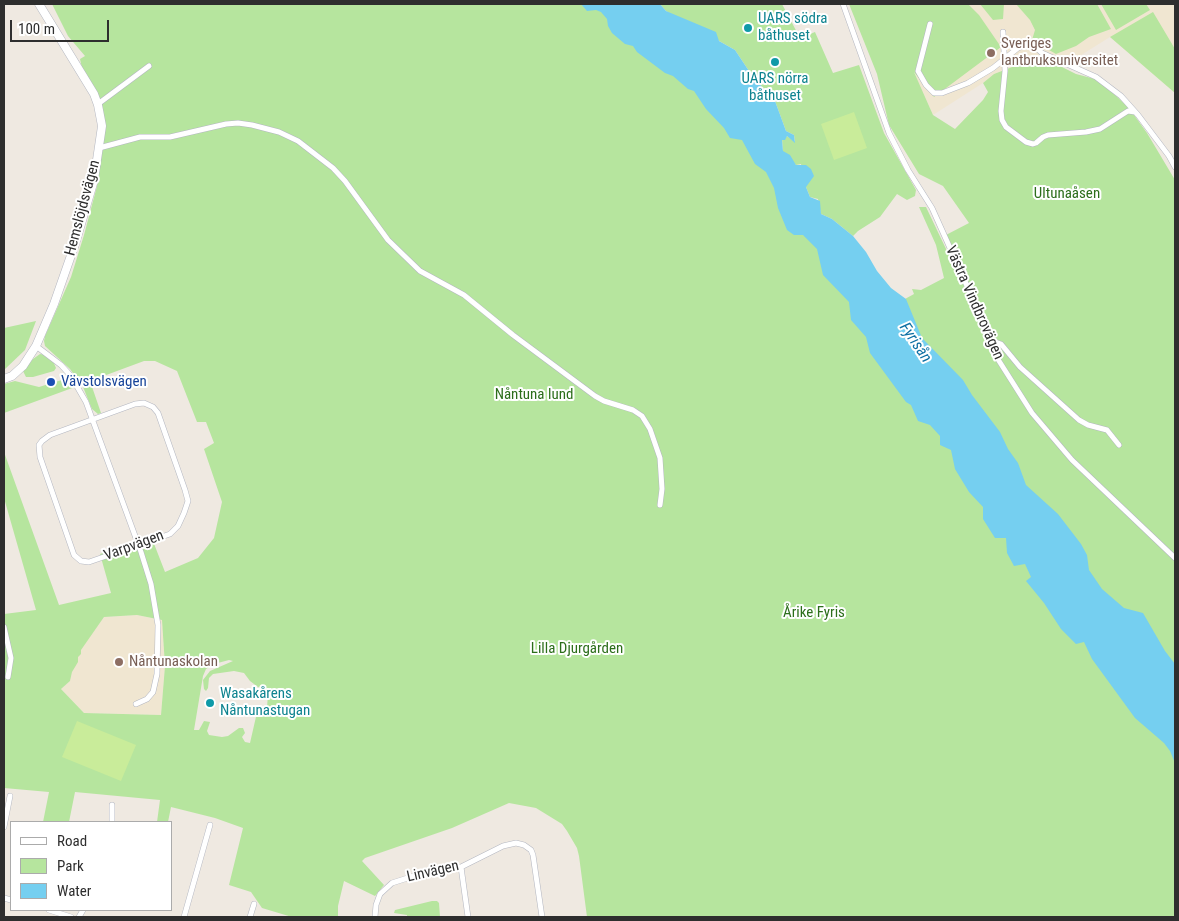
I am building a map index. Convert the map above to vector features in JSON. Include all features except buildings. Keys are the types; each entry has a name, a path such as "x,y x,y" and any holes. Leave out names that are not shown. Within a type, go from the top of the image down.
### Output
{"street":[{"name":"Hemslöjdsvägen","path":"4,380 12,376 23,366 36,346 75,244 94,180 102,126 98,104 86,79 39,4"},
{"name":"Västra Vindbrovägen","path":"844,4 889,133 908,170 932,208 968,288 994,353 1032,413 1072,460 1175,558"},
{"path":"930,24 918,71 926,85 934,93 942,93 968,83 1018,48 1031,43 1042,53 1096,77 1121,96 1169,156 1175,167"},
{"path":"1004,32 1005,72 1000,111 1006,127 1026,142 1036,143 1048,135 1100,129 1128,111 1135,112"},
{"path":"98,104 149,66"},
{"path":"99,148 140,137 170,137 238,123 252,124 279,132 298,141 333,168 345,181 388,240 420,271 464,295 513,335 595,396 604,401 633,410 642,416 650,429 660,458 662,489 660,505"},
{"path":"989,340 1001,344 1020,367 1079,420 1088,425 1107,430 1119,444"},
{"path":"36,346 61,365 71,376 86,402 151,584 158,625 157,674 153,692 147,699 136,704"},
{"name":"Varpvägen","path":"144,403 153,407 158,413 188,501 178,526 170,534 89,562 81,561 74,555 38,450 42,441 50,435 93,420 135,404 144,403"},
{"path":"4,627 11,658 8,677"},
{"path":"4,827 10,796"},
{"path":"112,805 112,821"},
{"path":"184,917 210,825"},
{"name":"Linvägen","path":"375,917 376,905 380,894 392,883 417,875 461,867 507,844 516,843 524,845 531,850 534,859 542,917"},
{"path":"461,867 468,917"},
{"path":"250,917 254,904"},
{"path":"52,911 71,917"}],"shaded area":[{"name":"Sveriges lantbruksuniversitet","path":"864,4 1175,4 1175,93 1110,37 1062,67 1025,62 994,74 933,115 913,70"},
{"name":"Nåntunaskolan","path":"137,615 162,620 165,666 161,715 84,713 61,689 70,681 75,657 104,617"}],"green space":[{"name":"Årike Fyris","path":"52,4 617,4 727,93 876,315 914,294 912,289 921,290 944,278 936,245 919,207 926,207 957,272 960,271 944,236 969,223 943,186 919,174 889,125 877,74 849,4 968,4 979,15 1001,47 934,97 914,72 933,115 955,129 983,100 988,92 983,83 994,74 1025,62 1062,67 1076,74 1095,79 1112,92 1129,108 1147,133 1175,180 1175,917 587,917 579,856 577,848 567,831 562,824 536,808 509,803 452,828 365,858 362,861 384,885 375,896 344,881 338,906 338,917 292,917 262,908 251,892 229,885 243,828 215,818 171,807 168,821 157,821 160,800 75,792 69,821 43,821 49,792 4,788 4,614 36,610 4,498 4,452 59,605 111,593 100,554 151,536 165,572 198,558 214,538 222,502 204,449 214,443 206,422 197,422 177,371 155,361 144,361 90,381 101,413 98,414 92,409 83,387 70,369 45,346 45,336 71,277 84,235 97,186 104,137 104,115 99,97 82,68 80,59 85,56 68,36","holes":["137,615 162,620 165,666 161,715 84,713 61,689 70,681 81,650 104,617","229,660 233,661 210,671 203,680 204,689 206,691 208,688 209,678 213,674 234,671 244,673 258,687 262,688 265,685 268,694 267,708 258,708 250,743 245,742 242,737 245,733 243,728 239,728 228,736 209,735 207,731 210,722 204,721 199,730 194,730 203,676 206,669 214,664"]},
{"path":"660,4 782,4 800,38 815,32 833,73 859,65 884,133 916,190 915,196 907,200 897,194 880,217 853,236 832,219 821,214 818,199 810,197 806,187 801,164 796,165 783,152 782,139 787,136 795,142 794,135 786,131 775,101 753,77 735,50 666,11"},
{"path":"980,4 1004,4 1003,19 993,20"},
{"path":"1016,4 1097,4 1111,29 1089,37 1076,46 1056,54 1032,40 1035,30 1030,20"},
{"path":"1101,4 1146,4 1150,10 1116,30"},
{"path":"1153,12 1175,49 1175,93 1110,37"},
{"path":"854,112 867,148 834,160 821,124"},
{"path":"36,321 25,350 4,370 4,328"},
{"path":"40,354 46,355 53,361 56,368 54,371 26,377 23,371"},
{"path":"65,379 71,381 75,387 4,413 4,384 15,381 39,387"},
{"path":"77,721 136,745 121,781 62,757"},
{"path":"432,901 439,903 440,917 407,917 407,915 394,913 395,910"}],"water":[{"name":"Fyrisån","path":"581,4 660,4 666,11 716,32 719,41 735,50 753,77 775,101 786,131 794,135 795,143 787,136 785,140 782,140 783,151 790,155 796,165 806,165 811,169 814,176 806,187 810,197 820,201 821,214 832,219 853,236 891,288 906,299 922,338 963,380 1000,432 1008,449 1018,463 1026,485 1058,514 1081,544 1087,555 1089,570 1102,589 1124,608 1143,613 1165,651 1175,664 1175,763 1164,743 1135,718 1092,659 1084,642 1076,644 1061,629 1044,603 1026,581 1031,577 1025,564 1014,566 1007,553 1006,538 995,538 983,519 983,507 969,492 955,469 951,450 940,445 940,436 930,425 918,421 911,405 906,402 870,353 866,337 851,320 849,302 823,275 817,249 803,235 794,235 787,230 778,208 774,188 766,172 755,164 742,140 730,138 694,91 688,89 673,76 665,73 637,52 633,46 625,44 612,33 607,19 601,12 596,10 587,11"}],"place":[{"name":"UARS södra båthuset","path":"748,28"},
{"name":"Sveriges lantbruksuniversitet","path":"991,53"},
{"name":"UARS nörra båthuset","path":"775,62"},
{"name":"Vävstolsvägen","path":"51,382"},
{"name":"Nåntunaskolan","path":"119,662"},
{"name":"Wasakårens Nåntunastugan","path":"210,703"}],"park label":[{"name":"Ultunaåsen","path":"1067,194"},
{"name":"Nåntuna lund","path":"534,395"},
{"name":"Lilla Djurgården","path":"577,649"}]}
